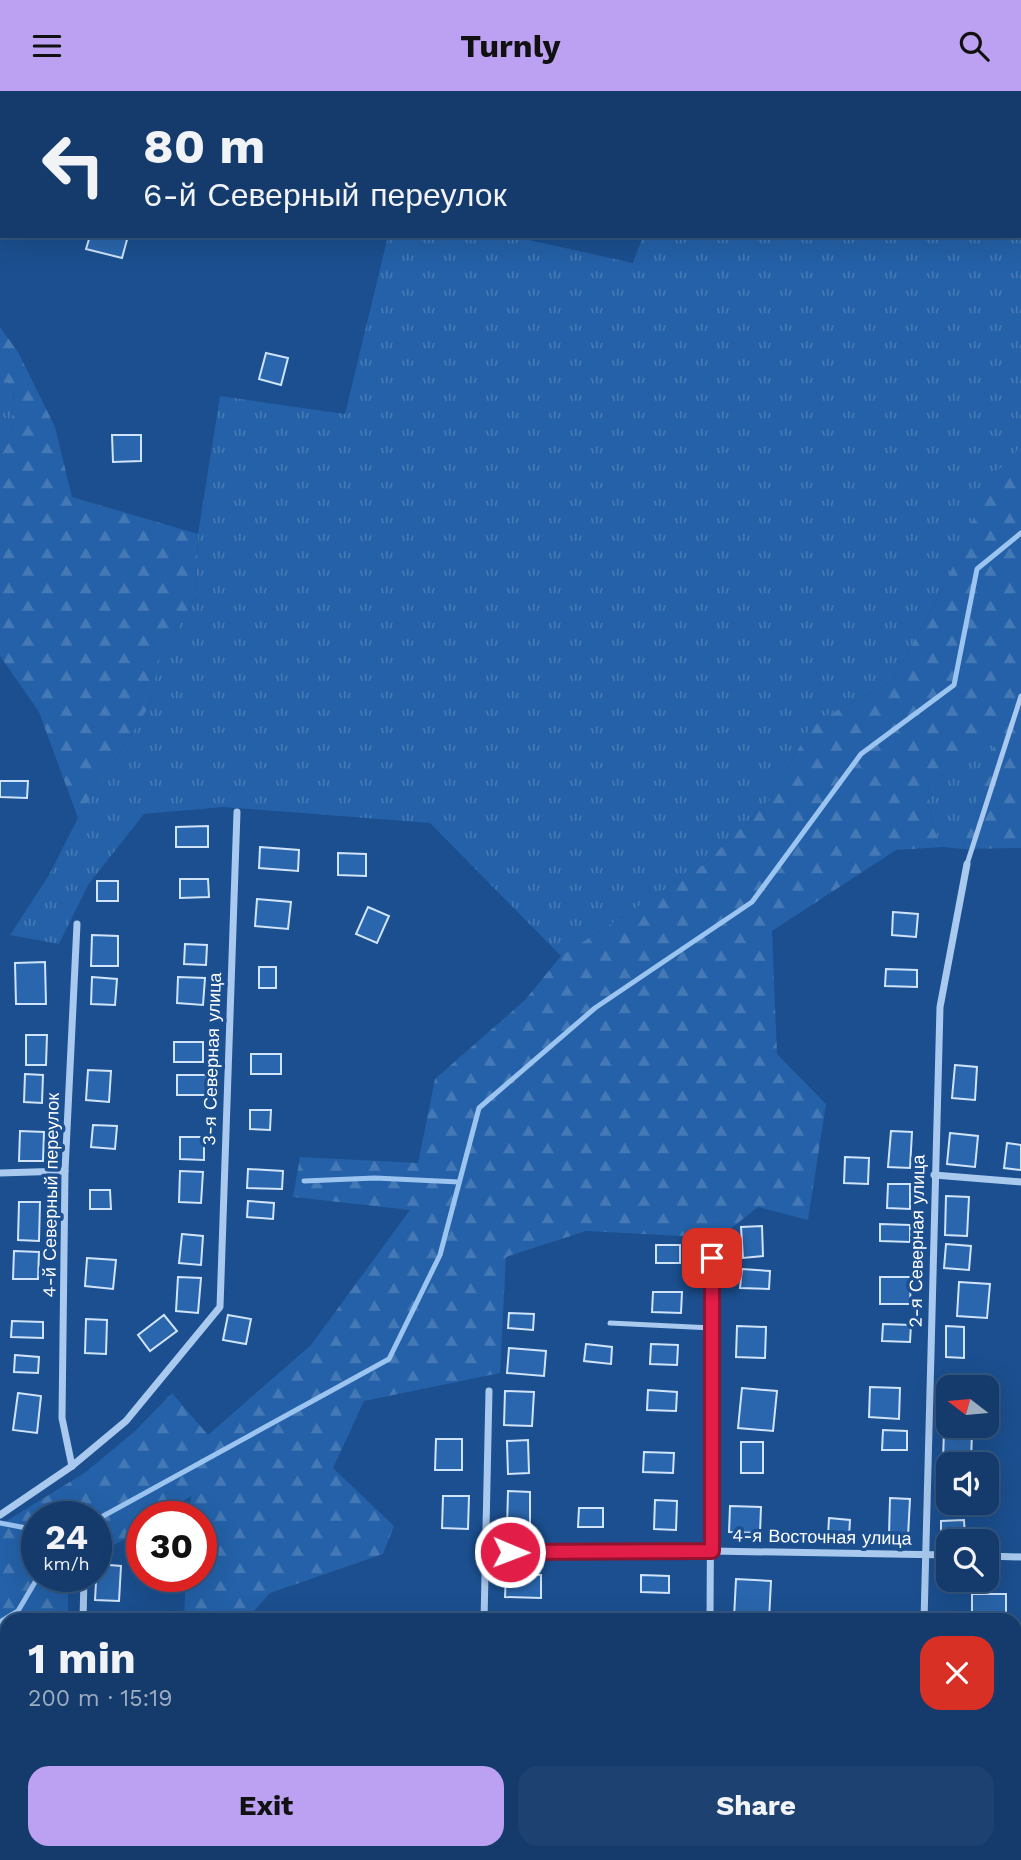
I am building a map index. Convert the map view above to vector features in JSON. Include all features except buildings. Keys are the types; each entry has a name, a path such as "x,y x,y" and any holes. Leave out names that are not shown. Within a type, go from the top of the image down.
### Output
{"street":[{"name":"3-я Северная улица","path":"72,1466 126,1421 220,1307 237,812"},
{"name":"2-я Северная улица","path":"924,1613 940,1007 967,864"},
{"name":"4-й Северный переулок","path":"72,1466 62,1418 65,1171 77,925"},
{"path":"0,1173 65,1171"},
{"path":"934,1175 1021,1182"},
{"path":"710,1613 712,1258"},
{"path":"484,1613 489,1391"},
{"path":"0,1515 72,1466"},
{"name":"4-я Восточная улица","path":"485,1552 712,1551 936,1555"},
{"path":"999,1556 1021,1557"},
{"path":"83,1613 84,1592"}],"lane":[{"path":"967,864 1021,696"},
{"path":"610,1323 712,1328"}],"green space":[{"path":"388,238 519,238 633,263 642,238 1021,238 1021,446 991,479 943,589 891,682 813,723 768,802 703,865 561,956 430,823 224,807 144,814 88,885 59,944 10,935 49,875 78,818 148,708 160,657 196,597 198,534 220,396 345,414"},
{"path":"0,327 18,352 55,427 72,497 198,534 196,597 160,657 148,708 78,818 39,712 0,656 0,437 11,434 14,389 0,377"},
{"path":"0,377 14,389 11,435 0,437"},
{"path":"1021,446 1021,848 963,849 999,729 928,786 932,825 943,847 896,850 772,931 777,1054 826,1104 808,1220 758,1207 719,1238 586,1231 506,1257 500,1373 364,1401 333,1468 394,1526 383,1554 270,1593 252,1613 184,1613 185,1592 217,1592 217,1501 191,1501 191,1496 183,1501 126,1501 126,1538 112,1546 112,1501 39,1501 86,1472 135,1431 172,1393 208,1435 311,1345 410,1210 293,1197 300,1157 418,1163 435,1079 525,1000 561,956 703,865 768,802 813,723 891,682 943,589 991,478"},
{"path":"1000,728 963,849 943,847 932,825 928,786"},
{"path":"21,1512 21,1592 68,1592 68,1613 0,1613 0,1525"}],"waterway":[{"path":"112,1511 389,1359 440,1255 479,1108 595,1008 752,902 861,754 954,685 977,569 1021,533"},
{"path":"304,1181 375,1178 459,1182"},
{"path":"0,1523 21,1527"},
{"path":"15,1613 29,1592"}],"route":[{"path":"510,1552 712,1551 712,1258"}]}
